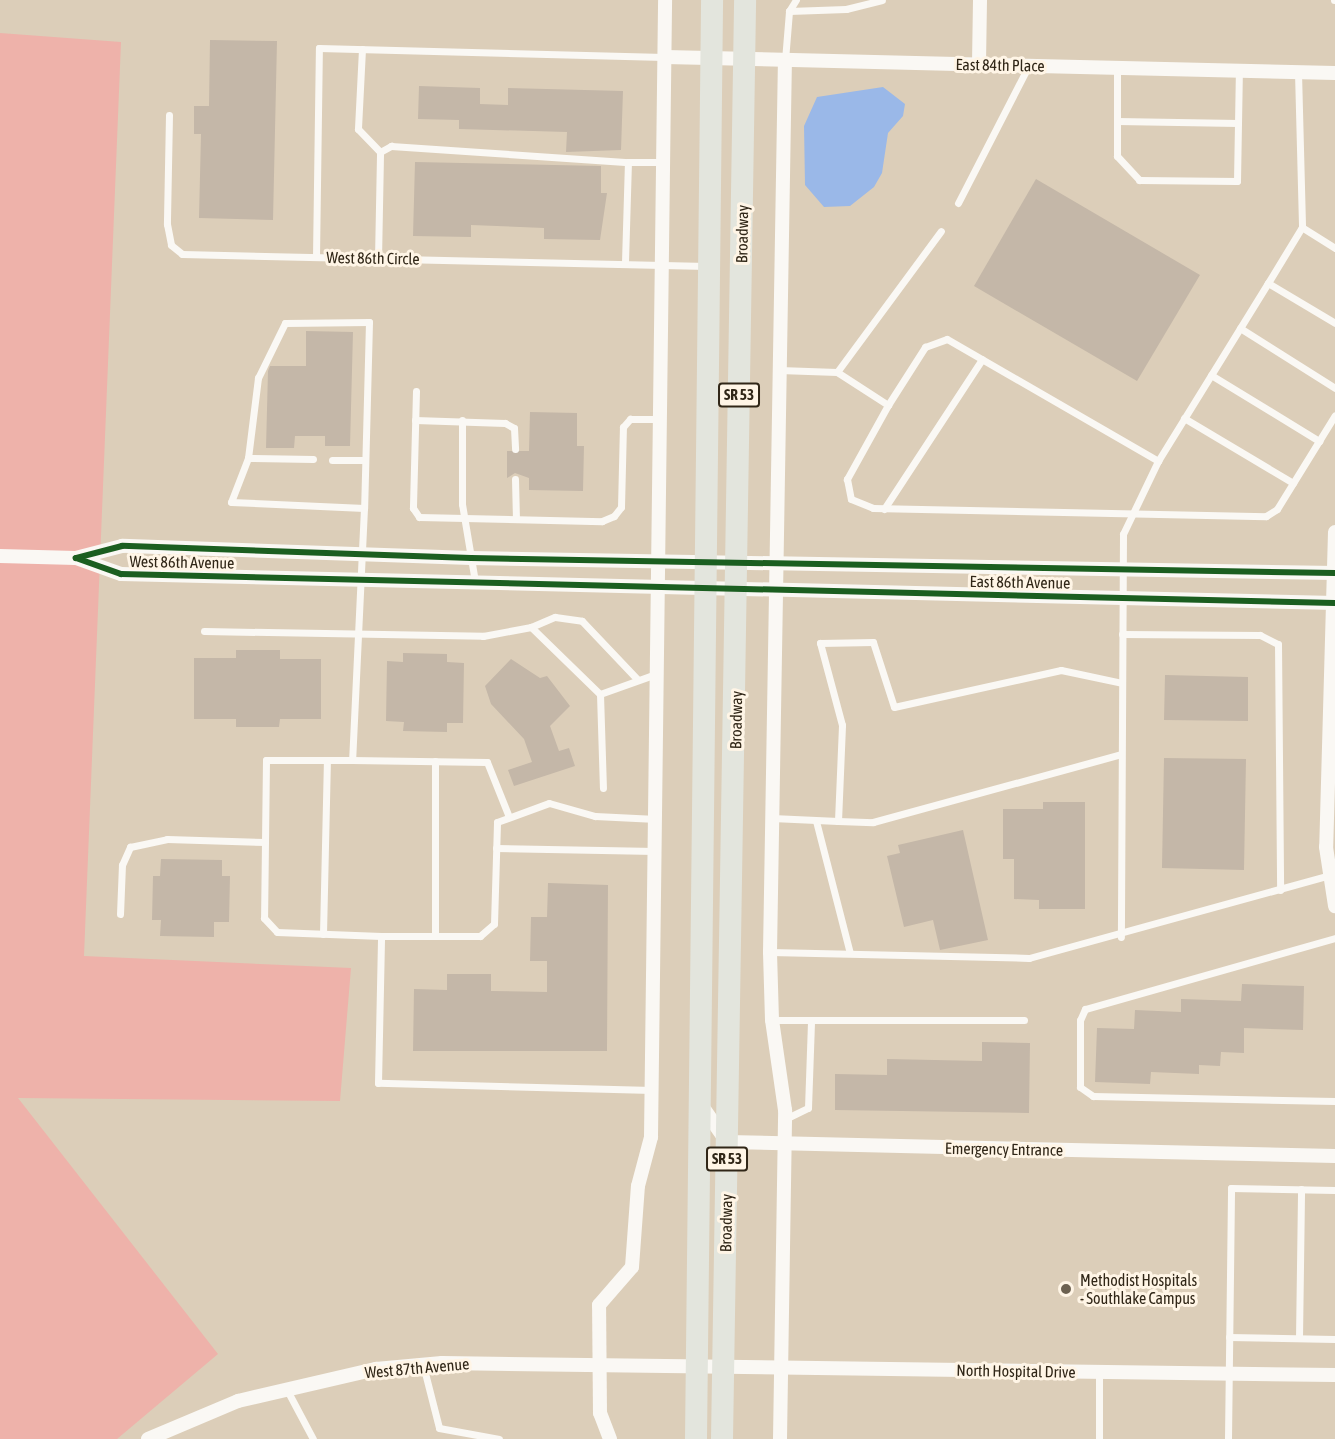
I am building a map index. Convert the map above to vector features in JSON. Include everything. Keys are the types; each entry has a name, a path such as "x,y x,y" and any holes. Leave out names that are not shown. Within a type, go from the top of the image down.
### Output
{"main road":[{"name":"Broadway","path":"696,1439 712,0"},
{"name":"Broadway","path":"722,1439 739,562 745,0"}],"street":[{"path":"610,1439 600,1413 599,1305 632,1267 652,1090 656,674 665,265 665,0"},
{"path":"979,64 980,0"},
{"name":"East 84th Place","path":"665,57 1335,73"},
{"path":"780,1439 784,1119 772,1020 770,952 785,60"},
{"path":"1335,532 1327,876 1333,891 1335,906"},
{"name":"West 86th Avenue","path":"76,558 122,546 471,558 706,561"},
{"path":"0,556 76,558"},
{"name":"West 86th Avenue","path":"76,558 121,574 475,582 705,591"},
{"name":"East 86th Avenue","path":"706,561 1333,573"},
{"name":"East 86th Avenue","path":"705,591 1122,597 1333,603"},
{"path":"700,1096 708,1120 728,1142"},
{"name":"Emergency Entrance","path":"728,1142 1335,1156"},
{"name":"West 87th Avenue","path":"148,1439 238,1401 423,1365 697,1365"},
{"name":"North Hospital Drive","path":"697,1365 1335,1375"}],"lane":[{"path":"785,60 789,11 796,0"},
{"path":"789,11 846,9 882,0"},
{"path":"316,257 319,48 665,57"},
{"path":"362,49 358,129 380,152 378,259"},
{"path":"958,203 1029,65"},
{"path":"1117,68 1117,156 1139,180 1237,181 1239,70"},
{"path":"1121,937 1123,534 1158,461 1302,228 1298,72"},
{"name":"West 86th Circle","path":"169,115 171,245 182,254 625,262 709,266"},
{"path":"1117,121 1238,123"},
{"path":"380,152 391,146 456,148 628,162 665,162"},
{"path":"625,262 628,162"},
{"path":"1302,228 1335,248"},
{"path":"837,372 941,231"},
{"path":"1268,283 1335,323"},
{"path":"352,760 355,634 364,508 369,322 285,323 258,378 248,458 231,502 364,508"},
{"path":"1240,328 1335,388"},
{"path":"1158,461 947,339 934,340 888,405 846,479 851,499 860,507 1266,516 1277,509 1335,415"},
{"path":"884,509 982,359"},
{"path":"779,370 837,372 888,405"},
{"path":"1211,375 1319,441"},
{"path":"416,391 413,508 419,517 602,521 614,516 621,507 623,428 630,418 661,419"},
{"path":"1184,418 1293,483"},
{"path":"415,420 505,423 514,428 515,449"},
{"path":"462,420 463,519 475,582"},
{"path":"248,458 313,459"},
{"path":"332,460 365,460"},
{"path":"515,479 516,519"},
{"path":"204,631 483,636 531,627 555,617 582,621 638,680"},
{"path":"531,627 600,694 603,789"},
{"path":"1122,634 1260,635 1278,644 1280,890"},
{"path":"838,821 842,725 820,643 873,642 894,707 1062,670 1122,682"},
{"path":"600,694 656,674"},
{"path":"772,818 873,822 1121,754"},
{"path":"509,817 487,762 266,760 264,918 277,932 381,936 480,936 494,924 496,822 549,803 596,816 656,819"},
{"path":"323,934 327,760"},
{"path":"435,761 435,936"},
{"path":"816,821 850,953"},
{"path":"120,914 122,866 130,846 167,839 265,842"},
{"path":"496,848 656,851"},
{"path":"770,952 1029,958 1121,937 1327,876"},
{"path":"381,936 378,1083 652,1090"},
{"path":"1335,938 1085,1009 1080,1020 1080,1087 1093,1096 1335,1101"},
{"path":"772,1020 1024,1020"},
{"path":"784,1119 808,1108 811,1020"},
{"path":"1228,1439 1231,1188 1335,1190"},
{"path":"1299,1338 1301,1189"},
{"path":"1229,1337 1335,1339"},
{"path":"423,1365 439,1428 499,1439"},
{"path":"1099,1372 1099,1439"},
{"path":"287,1390 313,1439"}],"shaded area":[{"path":"0,33 121,42 84,956 351,968 340,1101 18,1098 218,1354 117,1439 0,1439"}],"water":[{"path":"883,87 905,104 903,116 888,133 882,173 874,187 850,206 824,207 805,185 804,126 817,97"}],"building":[{"path":"210,40 277,41 273,220 199,218 201,134 194,134 194,106 209,106"},
{"path":"419,86 480,88 480,104 508,105 508,88 623,91 621,150 566,152 567,132 459,129 459,120 418,119"},
{"path":"415,162 601,166 601,193 607,193 600,240 544,239 544,228 471,225 471,237 413,236"},
{"path":"1036,179 1200,275 1137,381 974,286"},
{"path":"306,331 353,332 350,446 325,446 325,436 295,436 294,448 266,448 268,371 270,366 306,366"},
{"path":"530,412 577,413 577,446 584,446 583,491 529,490 529,478 515,473 507,478 507,451 529,451"},
{"path":"236,650 280,650 280,659 321,659 321,719 280,719 279,727 236,727 236,719 194,719 194,658 236,658"},
{"path":"403,653 447,654 447,662 464,663 463,723 447,723 447,732 403,731 404,722 386,721 387,661 403,662"},
{"path":"511,659 540,678 547,676 570,706 550,726 559,751 569,748 575,766 514,786 508,770 532,762 524,739 491,704 485,686"},
{"path":"1165,675 1248,677 1248,721 1164,720"},
{"path":"1164,758 1246,759 1244,870 1162,868"},
{"path":"1043,802 1085,802 1085,909 1039,909 1039,900 1014,899 1014,859 1003,859 1003,809 1043,809"},
{"path":"963,830 988,940 940,950 933,920 904,927 887,856 900,853 898,845"},
{"path":"161,859 222,860 222,876 230,876 229,922 214,922 214,937 160,936 161,920 152,920 153,876 160,876"},
{"path":"548,883 608,885 607,1051 413,1051 414,989 447,990 447,974 491,974 491,991 547,992 547,961 530,961 531,917 547,917"},
{"path":"1242,984 1304,986 1303,1030 1244,1028 1244,1053 1221,1052 1220,1066 1199,1065 1199,1074 1151,1072 1150,1084 1095,1082 1097,1028 1134,1029 1135,1010 1181,1012 1181,999 1241,1001"},
{"path":"982,1042 1030,1043 1029,1113 835,1110 835,1074 887,1075 887,1059 982,1061"}],"cycle path":[{"path":"1335,573 471,558 122,546 76,558 121,574 1335,603"}],"place":[{"name":"Methodist Hospitals - Southlake Campus","path":"1066,1289"}]}
